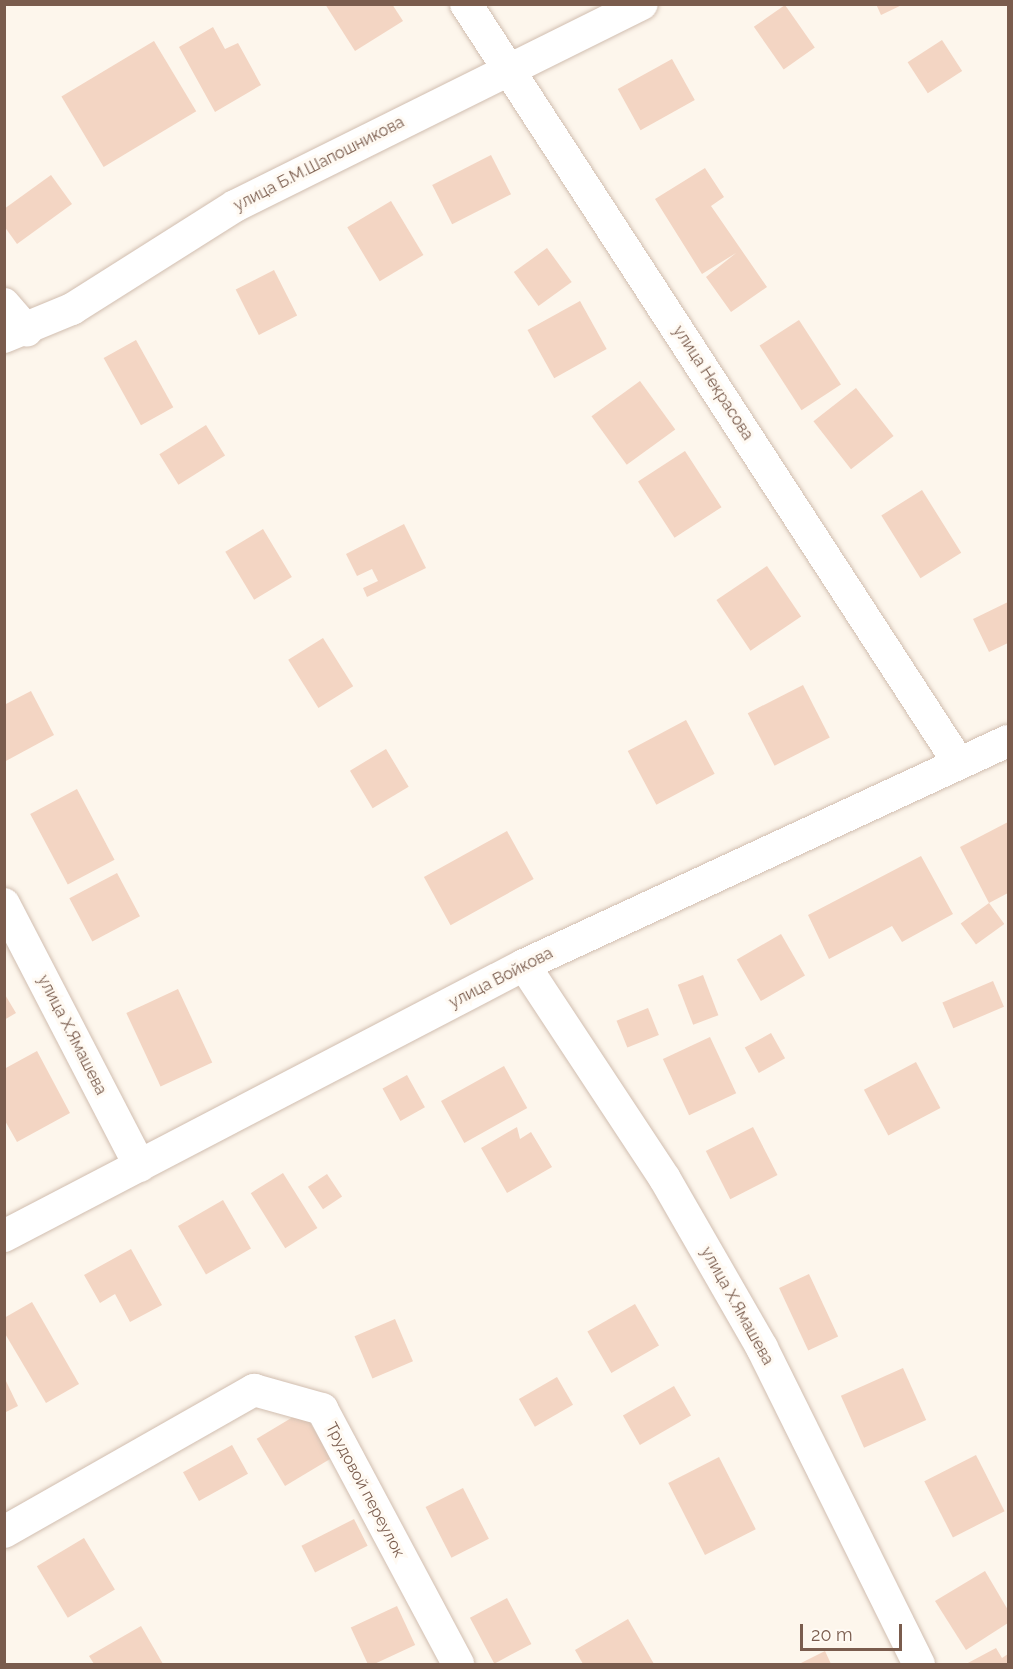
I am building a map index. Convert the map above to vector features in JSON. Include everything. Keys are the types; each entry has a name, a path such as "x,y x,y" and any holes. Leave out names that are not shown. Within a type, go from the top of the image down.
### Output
{"street":[{"name":"улица Некрасова","path":"466,4 958,762"},
{"name":"улица Б.М.Шапошникова","path":"16,333 72,309 235,206 509,68 642,4"},
{"path":"4,304 16,333"},
{"name":"улица Войкова","path":"4,1236 524,965 958,762 1008,741"},
{"name":"улица Х.Ямашева","path":"4,904 140,1166"},
{"name":"улица Х.Ямашева","path":"524,965 665,1179 762,1348 920,1665"},
{"name":"Трудовой переулок","path":"4,1532 254,1390 322,1409 458,1665"}],"building":[{"path":"325,4 392,4 403,21 355,51"},
{"path":"876,4 904,4 881,15"},
{"path":"785,5 815,48 784,69 754,27"},
{"path":"213,27 225,49 238,43 261,85 215,112 179,47"},
{"path":"942,40 962,71 928,93 908,62"},
{"path":"154,41 196,111 104,167 61,97"},
{"path":"672,59 695,100 641,130 618,89"},
{"path":"491,155 511,194 452,224 432,185"},
{"path":"705,168 724,197 711,206 767,287 731,312 706,277 736,253 702,274 655,199"},
{"path":"51,175 72,204 17,244 4,226 4,209"},
{"path":"391,201 423,255 380,281 347,227"},
{"path":"547,248 572,282 539,306 514,272"},
{"path":"274,270 297,315 259,335 236,290"},
{"path":"580,301 607,349 554,378 528,330"},
{"path":"799,320 841,385 802,410 760,346"},
{"path":"136,340 173,407 141,425 104,358"},
{"path":"640,381 675,430 627,465 591,416"},
{"path":"856,388 894,436 851,469 813,421"},
{"path":"206,425 225,456 178,485 159,454"},
{"path":"685,451 721,507 675,538 638,481"},
{"path":"922,490 961,553 921,578 881,515"},
{"path":"404,524 426,568 367,597 363,588 378,581 372,569 357,576 346,554"},
{"path":"263,529 292,577 254,600 225,552"},
{"path":"767,566 801,617 751,651 716,600"},
{"path":"1008,602 1008,643 989,652 973,619"},
{"path":"323,638 353,686 318,708 288,660"},
{"path":"803,685 830,738 775,766 748,713"},
{"path":"31,691 54,735 4,762 4,705"},
{"path":"686,720 715,774 656,805 628,751"},
{"path":"386,749 409,787 373,808 350,771"},
{"path":"77,789 115,860 68,885 30,814"},
{"path":"1008,822 1008,893 989,903 960,847"},
{"path":"507,831 534,879 451,925 424,877"},
{"path":"921,856 953,914 902,942 892,926 829,959 808,915"},
{"path":"117,873 140,916 92,942 69,898"},
{"path":"989,903 1004,924 976,945 961,924"},
{"path":"781,934 805,976 761,1001 737,960"},
{"path":"703,975 718,1015 693,1025 678,985"},
{"path":"993,981 1004,1007 953,1028 942,1002"},
{"path":"178,989 212,1062 161,1087 126,1013"},
{"path":"4,993 16,1013 4,1020"},
{"path":"648,1008 659,1035 627,1048 616,1021"},
{"path":"771,1033 785,1058 759,1073 745,1048"},
{"path":"710,1037 736,1093 689,1115 663,1059"},
{"path":"37,1051 70,1113 17,1142 4,1119 4,1069"},
{"path":"916,1062 940,1108 888,1136 864,1090"},
{"path":"504,1066 527,1108 464,1143 441,1101"},
{"path":"407,1075 425,1107 400,1121 383,1089"},
{"path":"517,1127 520,1139 531,1132 552,1167 507,1193 481,1148"},
{"path":"753,1127 778,1175 730,1199 706,1151"},
{"path":"283,1173 317,1228 285,1248 251,1193"},
{"path":"327,1174 342,1196 323,1209 308,1187"},
{"path":"223,1200 251,1248 206,1274 178,1226"},
{"path":"131,1249 162,1305 130,1322 115,1294 100,1303 84,1275"},
{"path":"809,1274 838,1337 808,1350 779,1288"},
{"path":"32,1302 79,1384 46,1403 4,1332 4,1318"},
{"path":"635,1304 659,1346 611,1373 587,1332"},
{"path":"395,1319 413,1361 372,1379 354,1336"},
{"path":"903,1368 926,1420 864,1448 841,1396"},
{"path":"4,1377 18,1406 4,1413"},
{"path":"557,1377 573,1405 535,1427 519,1399"},
{"path":"674,1386 691,1415 640,1445 623,1416"},
{"path":"303,1411 331,1458 285,1486 257,1439"},
{"path":"232,1445 248,1474 199,1501 183,1472"},
{"path":"976,1455 1005,1511 953,1537 924,1481"},
{"path":"719,1457 756,1529 705,1555 668,1483"},
{"path":"463,1488 489,1539 451,1558 426,1507"},
{"path":"354,1519 368,1546 315,1573 301,1546"},
{"path":"84,1538 115,1589 68,1618 37,1566"},
{"path":"985,1571 1008,1610 1008,1623 966,1650 935,1601"},
{"path":"507,1598 531,1644 494,1664 470,1618"},
{"path":"397,1606 415,1645 374,1664 368,1664 351,1628"},
{"path":"628,1619 654,1664 583,1664 575,1650"},
{"path":"141,1626 163,1664 94,1664 89,1656"},
{"path":"996,1648 1002,1658 1008,1654 1008,1664 966,1664"},
{"path":"825,1651 831,1664 799,1664"}]}
